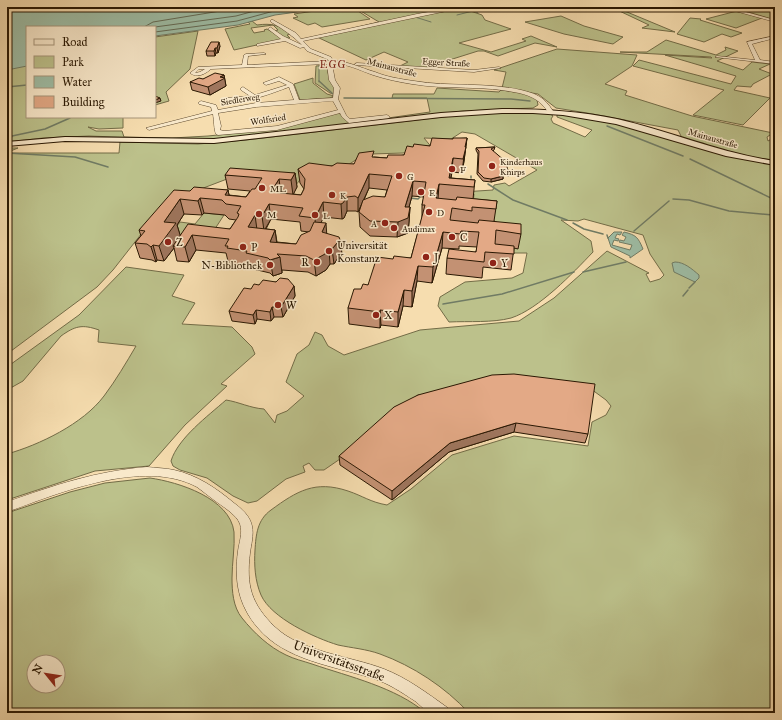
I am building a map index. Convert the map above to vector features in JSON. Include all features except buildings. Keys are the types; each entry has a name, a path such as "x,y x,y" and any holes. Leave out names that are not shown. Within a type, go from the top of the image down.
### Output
{"main road":[{"path":"7,144 76,138 214,141 477,112 550,111"},
{"name":"Mainaustraße","path":"550,111 615,121 726,153 775,163"}],"street":[{"path":"300,41 410,16 464,7"},
{"path":"755,7 737,10 775,21"},
{"path":"272,21 289,31 309,50"},
{"path":"270,28 286,39 329,58 332,80 337,88 334,96 341,111 349,121 387,117"},
{"path":"759,62 749,43 775,37"},
{"path":"259,45 286,39"},
{"path":"244,66 246,55 264,54"},
{"path":"717,57 775,63"},
{"name":"Mainaustraße","path":"210,67 205,72 199,74 192,73 198,68 210,67 330,62 344,64 375,74 415,84 513,90 535,96 546,103 550,111"},
{"name":"Egger Straße","path":"344,64 474,71 499,68"},
{"path":"266,83 279,79 291,86 297,100"},
{"path":"224,100 230,101 291,86"},
{"path":"243,89 252,96 256,105"},
{"path":"535,96 540,101 541,111"},
{"name":"Siedlerweg","path":"149,128 215,112 256,105 297,100 335,99"},
{"path":"201,102 213,105 216,110 215,112"},
{"name":"Wolfsried","path":"215,112 218,126 216,130 218,133 224,133 277,128 341,111"},
{"name":"Universitätsstraße","path":"7,507 90,479 104,476 155,472 190,480 206,486 245,521 247,530 241,579 250,608 272,634 297,648 378,673 413,691 443,713"}],"green space":[{"path":"7,7 26,26 26,118 123,118 123,128 99,129 88,127 96,131 122,131 124,137 172,138 276,129 337,113 341,114 349,122 381,119 383,121 232,139 196,140 89,136 43,138 7,142"},
{"path":"352,7 370,19 322,27 315,23 308,25 293,18 298,17 294,14"},
{"path":"354,7 464,7 462,8 482,15 485,20 511,29 459,43 491,52 526,41 522,39 531,36 557,47 535,43 498,56 484,51 478,51 424,68 398,67 408,62 384,52 366,60 317,37 379,22"},
{"path":"611,7 615,7 675,32 642,28 649,25"},
{"path":"764,7 775,7 775,20 745,11"},
{"path":"737,11 762,18 736,28 706,19"},
{"path":"561,16 584,26 623,37 613,44 564,34 525,22"},
{"path":"690,18 701,19 700,20 742,33 731,37 722,34 704,42 677,34"},
{"path":"252,21 257,25 273,25 251,28 254,33 265,31 264,30 267,29 284,39 234,50 225,29 250,24 248,22"},
{"path":"273,25 275,25 291,34 287,35 290,38 285,38 274,31 278,30"},
{"path":"198,31 190,69 166,92 169,101 156,105 156,37"},
{"path":"666,40 716,55 726,50 725,47 738,51 717,61 743,70 752,62 770,64 759,69 772,74 753,84 751,87 737,86 734,90 770,98 743,125 693,115 724,90 633,66 639,60 731,84 736,76 665,55 712,58 711,57 620,52 647,52"},
{"path":"557,49 637,55 632,66 605,84 627,91 625,95 692,116 773,133 767,137 768,141 775,137 775,160 756,158 775,163 775,214 772,217 775,220 775,713 469,713 450,694 416,671 380,654 338,645 306,632 274,612 261,595 257,584 255,567 255,544 258,528 266,514 289,497 307,489 326,487 348,491 371,501 387,505 411,489 452,455 514,436 588,446 592,422 606,415 611,406 606,400 591,389 340,459 324,470 315,470 309,463 303,466 305,472 286,479 257,501 248,503 233,496 207,478 180,470 173,466 171,461 180,444 194,428 226,400 264,409 275,423 277,415 287,411 304,396 286,382 297,354 309,345 315,332 322,335 328,346 344,355 420,330 519,321 554,298 607,251 649,273 646,274 650,282 660,279 664,275 650,254 643,235 584,219 578,221 561,220 591,241 593,252 555,290 533,307 511,318 504,320 449,322 438,306 440,297 465,282 512,278 523,273 527,253 512,253 492,234 480,219 476,212 474,194 462,192 493,190 494,185 505,183 509,186 537,170 475,134 462,132 451,139 424,138 433,149 403,153 371,154 360,157 348,165 308,169 296,185 227,179 185,195 149,224 113,270 97,287 7,354 7,148 18,148 8,152 10,153 119,153 120,142 198,144 246,140 486,112 549,113 553,116 551,119 553,123 585,137 592,130 557,117 557,112 585,115 682,138 678,130 556,108 538,94 502,88 506,72 494,70"},
{"path":"328,65 328,73 335,89 334,94 315,83 316,66"},
{"path":"313,78 313,83 327,94 334,96 330,98 300,100 294,84"},
{"path":"437,88 499,92 501,90 529,94 537,100 538,105 533,108 463,111 388,118 430,112 427,98 392,98 393,94 434,94"},
{"path":"204,213 224,215 207,241 169,237 180,222 195,224"},
{"path":"126,267 184,275 172,296 195,303 182,324 232,327 252,347 255,354 221,384 227,386 185,425 149,466 95,471 7,500 7,454 46,439 60,432 84,416 104,396 117,378 136,346 98,342 99,330 88,327 79,327 70,330 61,336 23,381 7,390 7,367 79,315"},
{"path":"150,478 174,483 188,488 213,501 223,510 230,520 234,532 232,583 235,604 239,614 257,634 268,644 286,655 386,689 414,704 426,713 7,713 7,513 70,492 105,483"}],"water":[{"path":"7,7 334,7 275,15 238,25 156,36 156,26 26,26 26,66 7,70"},
{"path":"614,232 622,232 620,235 617,234 615,238 619,239 618,241 614,240 612,245 630,250 632,245 619,242 620,240 624,241 626,237 622,235 624,232 636,237 643,249 630,258 630,256 611,247 608,238"},
{"path":"675,262 688,266 699,275 699,278 695,282 674,272 672,263"}],"waterway":[{"path":"456,9 466,7 478,13"},
{"path":"457,15 473,11"},
{"path":"415,17 431,22"},
{"path":"319,66 319,81"},
{"path":"319,81 333,94"},
{"path":"7,87 26,85"},
{"path":"344,98 511,99 530,101"},
{"path":"10,141 12,136 45,129 70,118"},
{"path":"607,126 683,156"},
{"path":"7,153 75,157 108,167"},
{"path":"690,159 775,200"},
{"path":"488,184 513,200 567,220"},
{"path":"410,198 418,199 422,195"},
{"path":"673,199 689,200 729,211 773,215"},
{"path":"634,231 669,201"},
{"path":"573,223 584,229 603,234"},
{"path":"583,272 626,262"},
{"path":"443,304 502,294 574,272"},
{"path":"689,288 695,282"},
{"path":"683,296 688,290"}],"place":[{"name":"Kinderhaus Knirps","path":"492,166"},
{"name":"F","path":"452,169"},
{"name":"G","path":"399,176"},
{"name":"ML","path":"262,188"},
{"name":"E","path":"421,192"},
{"name":"K","path":"332,195"},
{"name":"D","path":"429,212"},
{"name":"M","path":"259,214"},
{"name":"L","path":"315,215"},
{"name":"A","path":"385,223"},
{"name":"Audimax","path":"394,228"},
{"name":"C","path":"452,237"},
{"name":"Z","path":"168,242"},
{"name":"P","path":"243,247"},
{"name":"Universität Konstanz","path":"329,251"},
{"name":"J","path":"426,257"},
{"name":"R","path":"317,262"},
{"name":"Y","path":"493,263"},
{"name":"N-Bibliothek","path":"270,265"},
{"name":"W","path":"278,305"},
{"name":"X","path":"376,315"}],"district":[{"name":"EGG","path":"333,64"}]}
